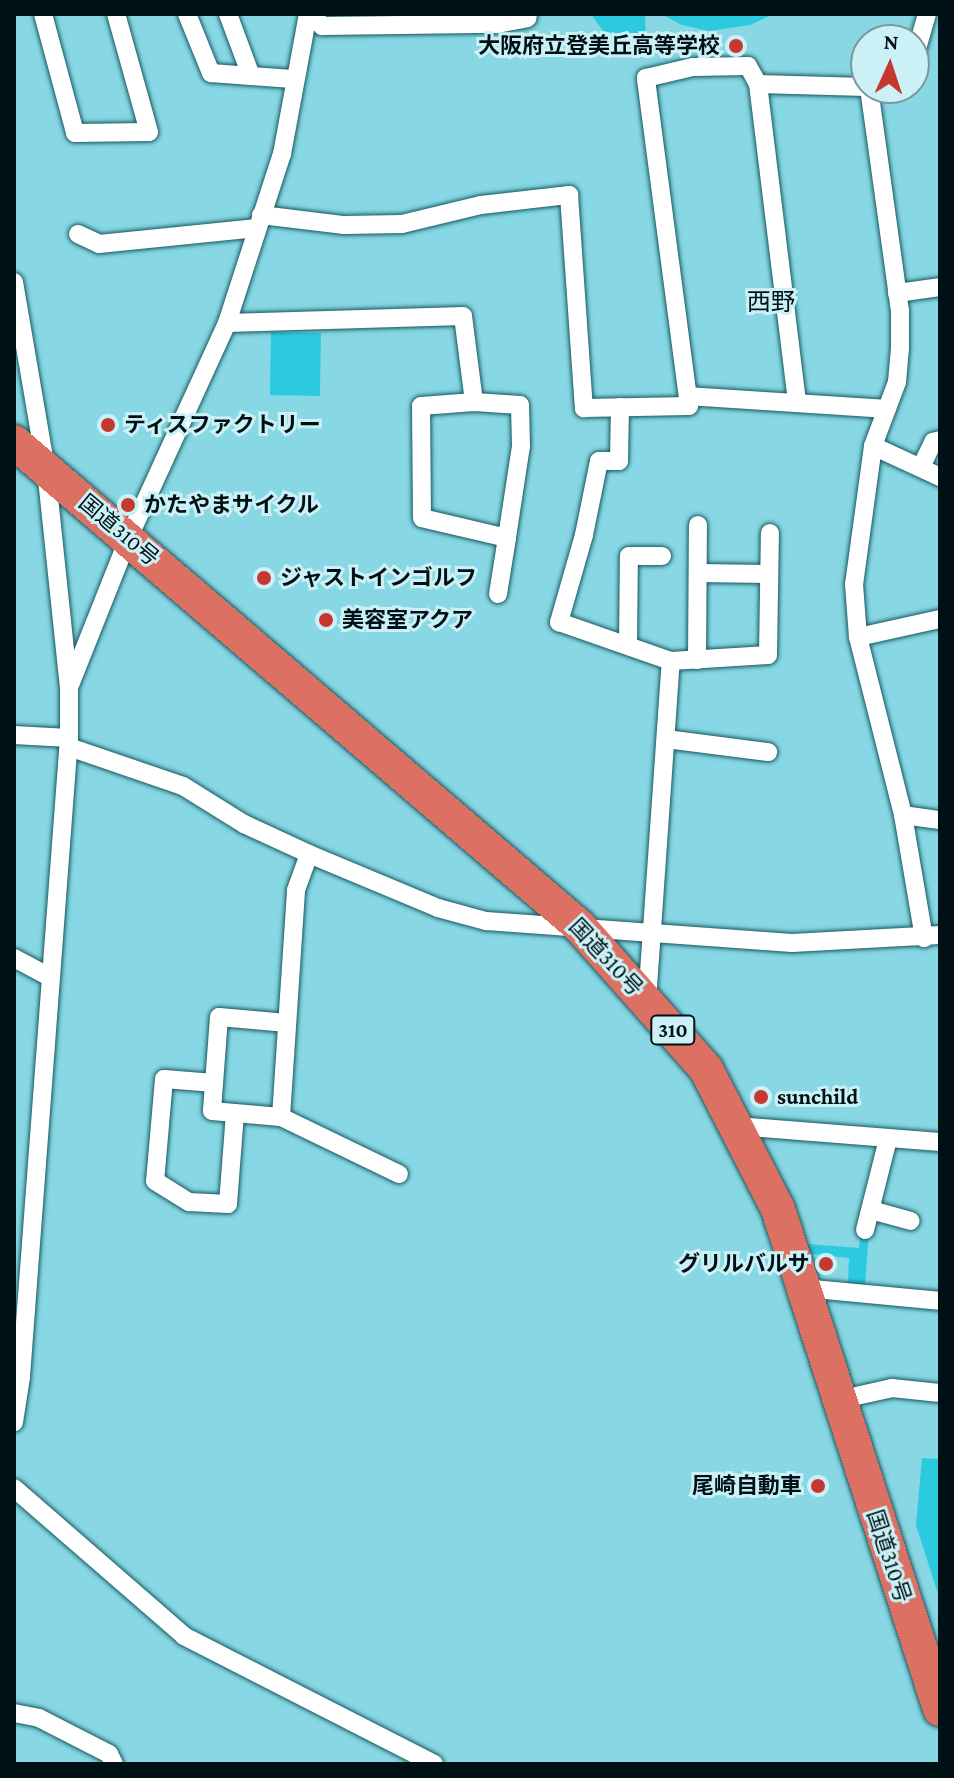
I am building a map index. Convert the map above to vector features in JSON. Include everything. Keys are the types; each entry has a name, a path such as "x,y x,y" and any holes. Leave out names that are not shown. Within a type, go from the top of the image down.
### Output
{"highway":[{"name":"国道310号","path":"14,442 129,537 579,926 706,1069 778,1209 940,1709"}],"street":[{"path":"43,14 75,133 149,132 116,14"},
{"path":"187,14 211,73 293,79"},
{"path":"228,14 251,76"},
{"path":"310,14 322,26 497,24 527,18 528,14"},
{"path":"69,688 129,537 227,323 282,154 293,79 310,14"},
{"path":"925,22 940,42"},
{"path":"78,234 99,244 259,222 402,224 481,205 569,195 584,408 689,406 646,78 693,67 748,66 758,84 797,403"},
{"path":"758,84 850,87"},
{"path":"14,735 69,742 183,786 244,824 309,854 438,908 486,921 792,943 932,936 858,637 854,584 873,446 897,382 897,293 870,104"},
{"path":"14,282 46,469 69,688 69,742 49,977 37,1187 21,1377 14,1422"},
{"path":"897,293 940,287"},
{"path":"227,323 463,316 474,402"},
{"path":"688,396 887,409"},
{"path":"498,594 507,538 521,446 520,405 474,402 421,406 422,518 507,538"},
{"path":"620,407 619,461 599,461 584,535 559,622 671,661 768,655 770,533"},
{"path":"921,467 933,442 940,440"},
{"path":"873,446 940,477"},
{"path":"697,660 698,525"},
{"path":"628,645 629,556 662,556"},
{"path":"698,573 769,574"},
{"path":"858,637 940,619"},
{"path":"647,1001 671,661"},
{"path":"666,739 768,752"},
{"path":"903,815 940,820"},
{"path":"281,1117 296,890 309,854"},
{"path":"14,958 49,977"},
{"path":"287,1023 219,1017 212,1111 281,1117 399,1174"},
{"path":"214,1083 164,1079 155,1181 189,1202 228,1204 235,1114"},
{"path":"736,1126 940,1142"},
{"path":"865,1230 888,1139"},
{"path":"871,1210 911,1221"},
{"path":"803,1288 940,1301"},
{"path":"838,1400 892,1388 940,1393"},
{"path":"15,1493 184,1636 434,1764"},
{"path":"14,1713 39,1718 109,1754 114,1764"}],"shaded area":[{"path":"591,14 645,14 646,36 615,48"},
{"path":"661,14 774,14 750,25 709,31 682,25"},
{"path":"271,332 321,333 320,396 270,395"},
{"path":"861,1230 869,1230 865,1285 848,1283 849,1258 812,1254 808,1244 859,1248"},
{"path":"922,1458 940,1459 940,1600 916,1525"}],"place":[{"name":"大阪府立登美丘高等学校","path":"736,46"},
{"name":"ティスファクトリー","path":"108,425"},
{"name":"かたやまサイクル","path":"128,505"},
{"name":"ジャストインゴルフ","path":"264,578"},
{"name":"美容室アクア","path":"326,620"},
{"name":"sunchild","path":"761,1097"},
{"name":"グリルバルサ","path":"826,1264"},
{"name":"尾崎自動車","path":"818,1486"}],"district":[{"name":"西野","path":"771,302"}]}
